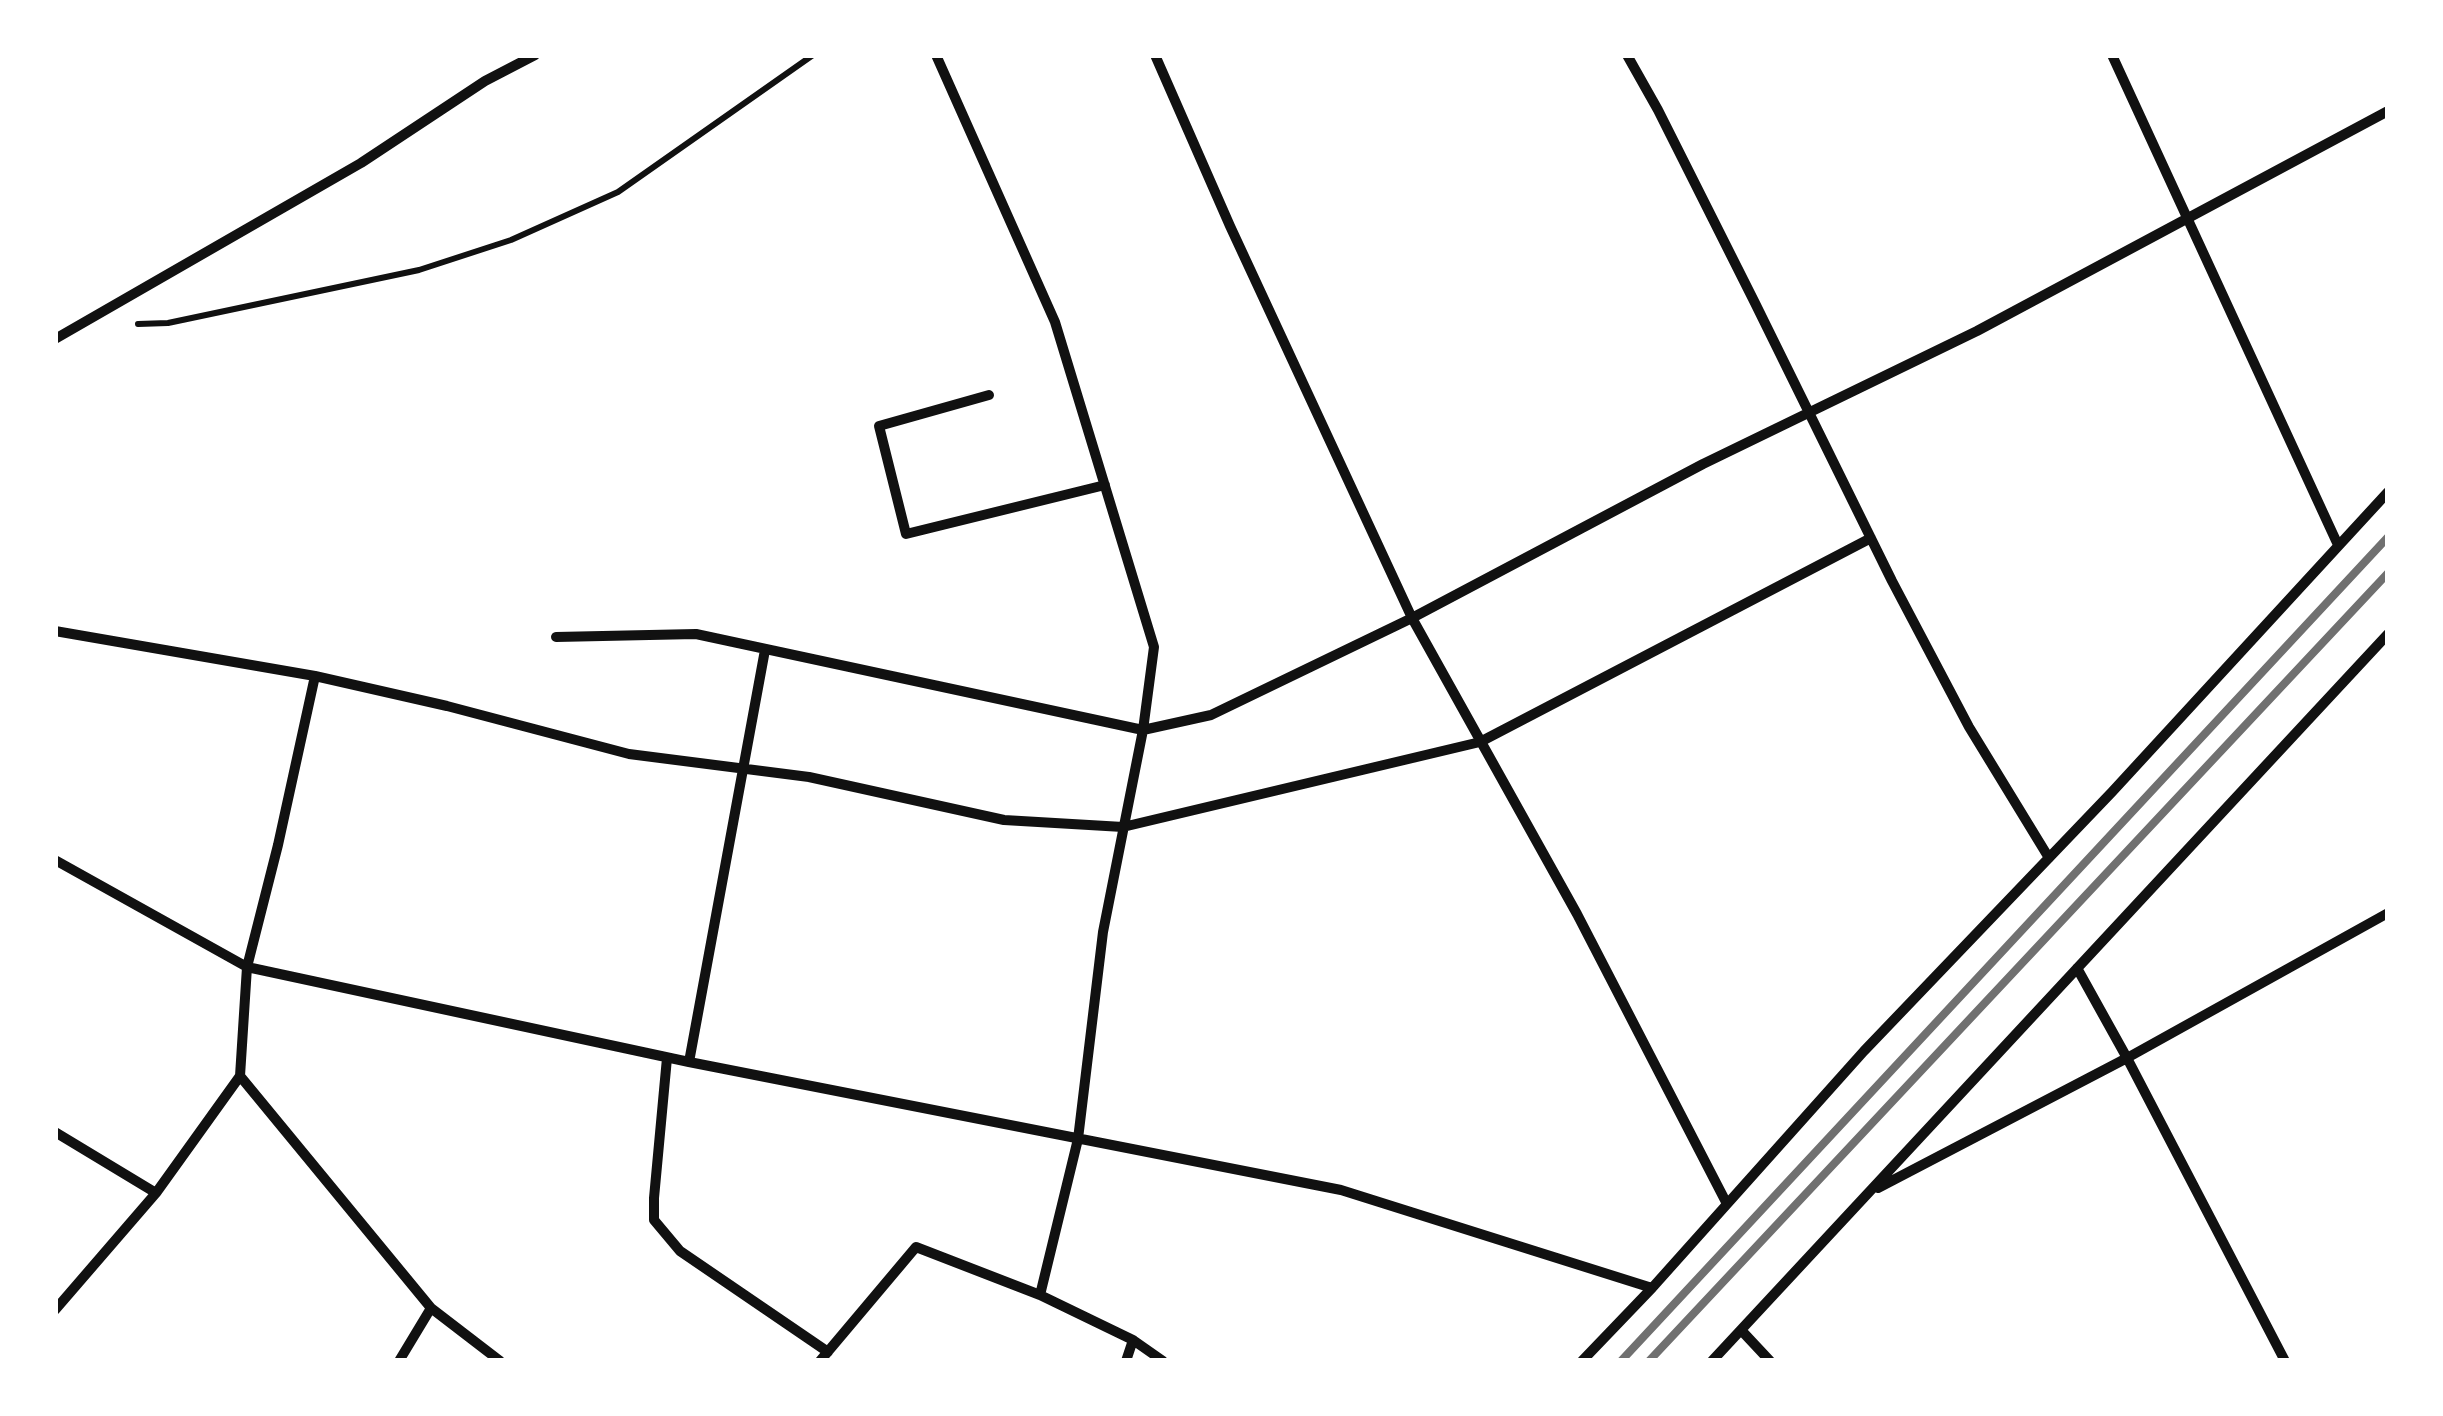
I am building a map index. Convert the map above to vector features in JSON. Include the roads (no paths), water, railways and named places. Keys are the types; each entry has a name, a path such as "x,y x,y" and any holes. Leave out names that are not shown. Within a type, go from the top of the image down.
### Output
{"street":[{"path":"55,340 361,163 485,81 535,55"},
{"path":"936,55 1056,322 1154,647 1143,730 1104,932 1078,1139 1040,1295"},
{"path":"1154,55 1412,618 1577,914 1726,1204"},
{"path":"1627,55 1870,538 1970,727 2049,858"},
{"path":"2112,55 2338,545"},
{"path":"556,638 696,634 1143,730 1211,715 1412,618 1704,464 1978,331 2388,111"},
{"path":"989,394 879,426 906,534 1104,485"},
{"path":"1582,1361 1864,1051 2112,792 2388,492"},
{"path":"55,632 315,676 630,754 810,777 1004,820 1124,827 1480,742 1870,538"},
{"path":"1712,1361 2386,641"},
{"path":"689,1062 765,650"},
{"path":"55,1310 156,1193 240,1076 248,967 315,676"},
{"path":"55,860 248,967 667,1058 1341,1190 1652,1288"},
{"path":"1868,1194 2126,1058 2388,912"},
{"path":"2076,968 2285,1361"},
{"path":"667,1058 654,1220 680,1251 824,1356 916,1247 1040,1295 1133,1340 1163,1361"},
{"path":"240,1076 432,1308 500,1361"},
{"path":"55,1132 156,1193"},
{"path":"400,1361 432,1308"},
{"path":"1740,1330 1770,1361"},
{"path":"1126,1361 1133,1340"}],"railway":[{"path":"1621,1361 2388,537"},
{"path":"1649,1361 2388,573"}]}
